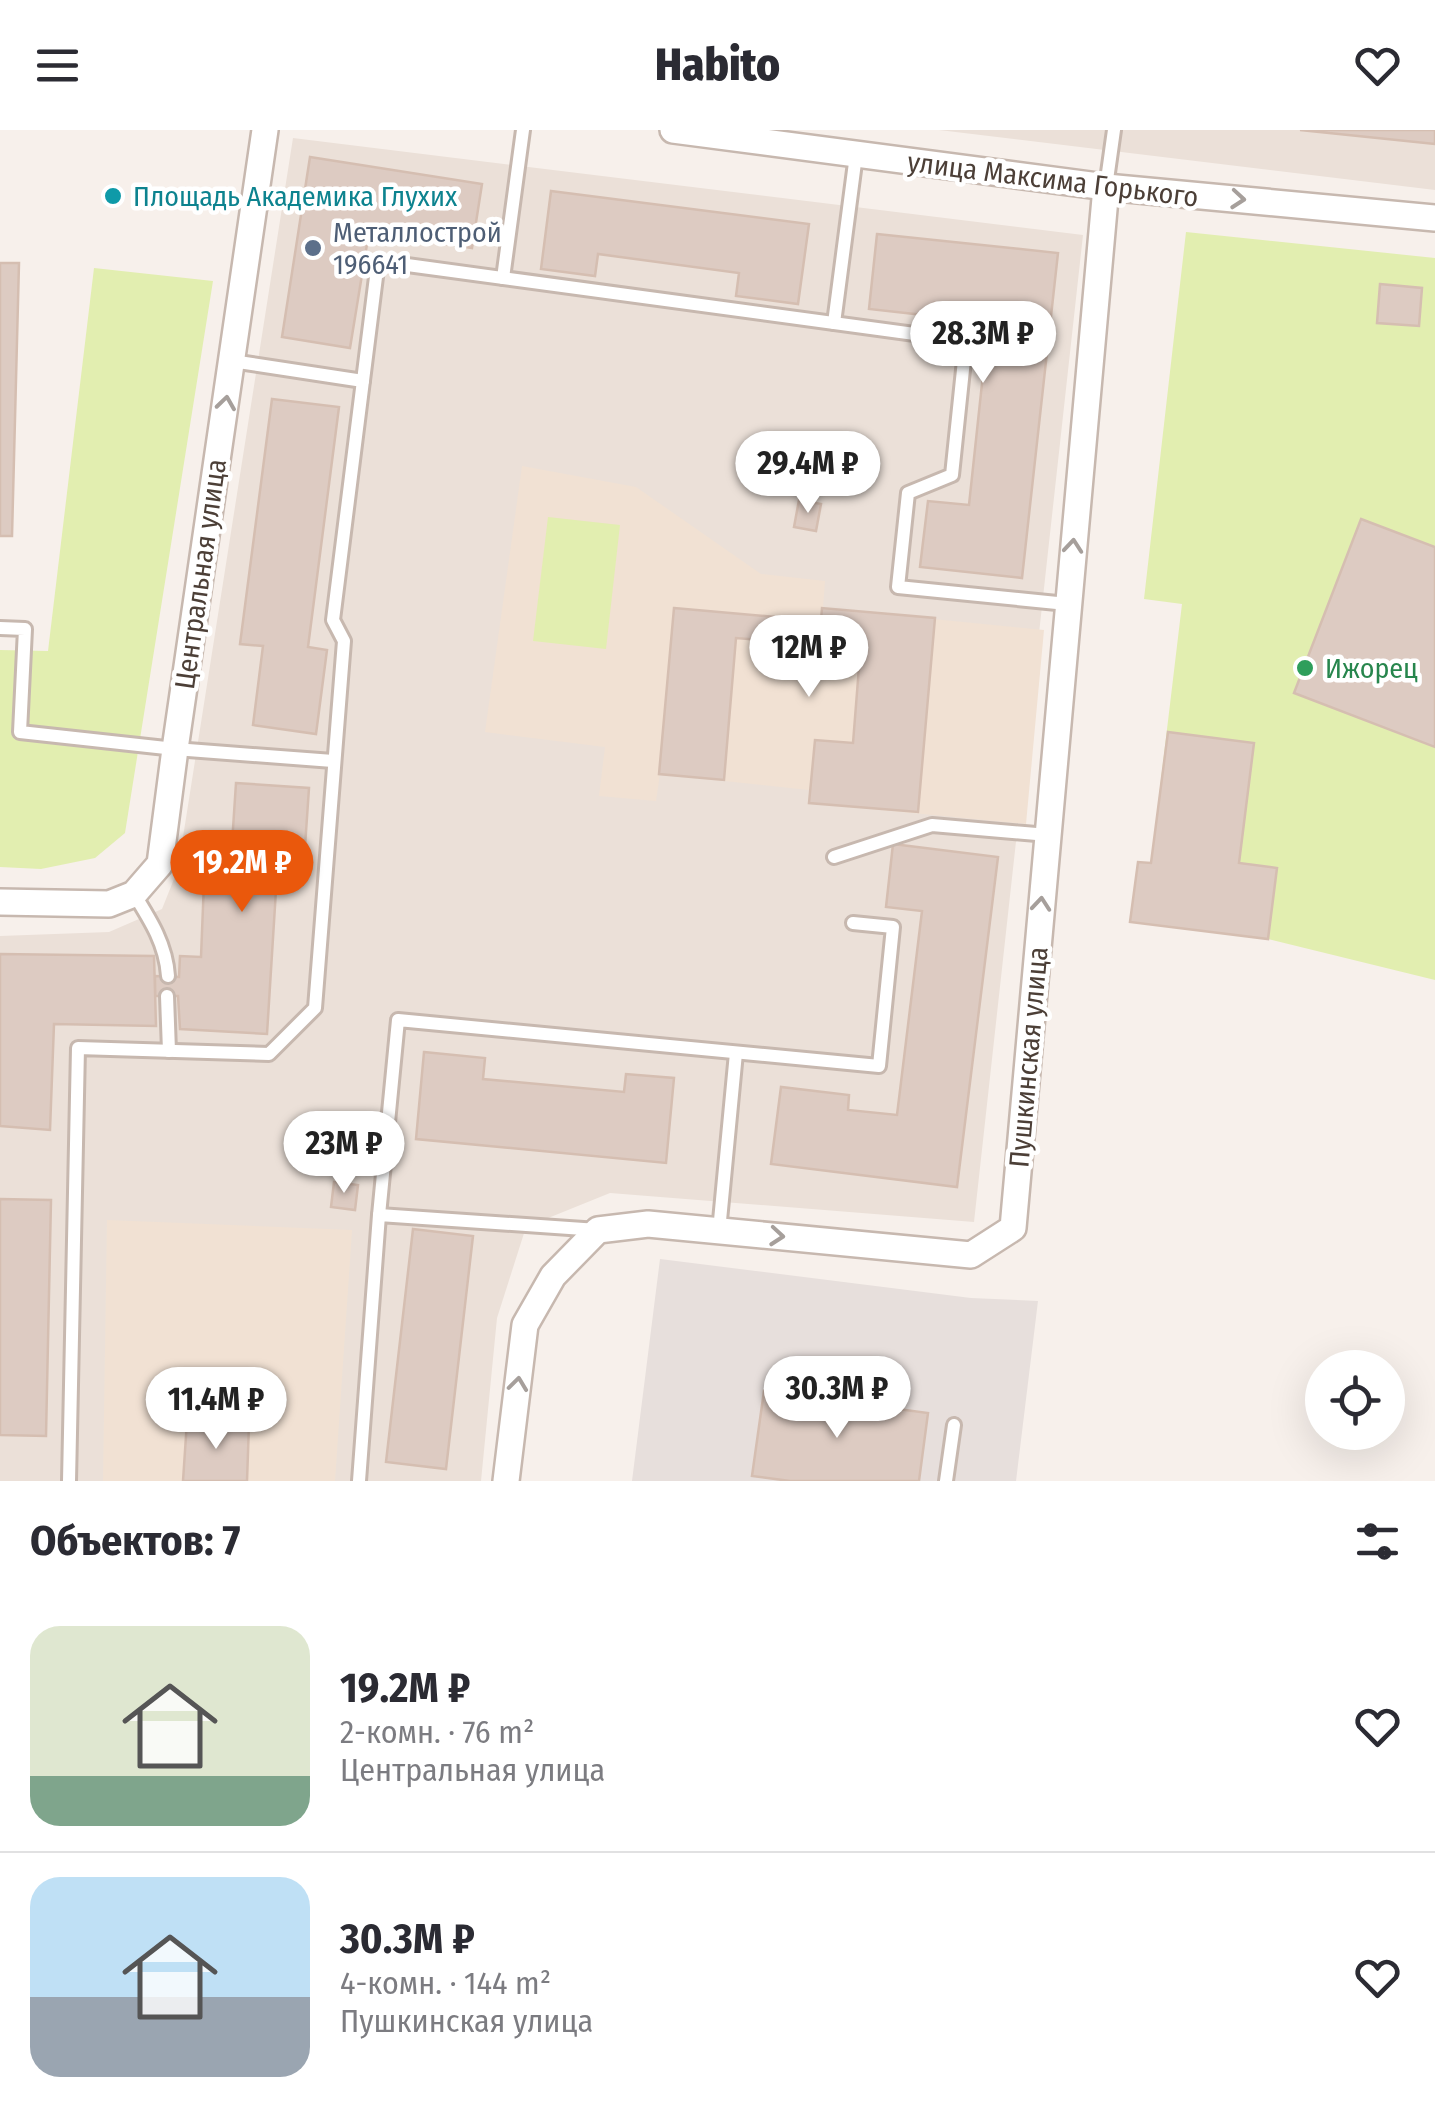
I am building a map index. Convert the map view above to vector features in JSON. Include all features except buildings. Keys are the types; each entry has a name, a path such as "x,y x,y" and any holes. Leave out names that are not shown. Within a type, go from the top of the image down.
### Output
{"street":[{"name":"Центральная улица","path":"134,894 160,864 264,130"},
{"name":"улица Максима Горького","path":"673,130 1106,187 1435,218"},
{"name":"Пушкинская улица","path":"598,1230 648,1224 971,1255 1012,1228 1106,187"},
{"path":"6,905 109,904 134,894"},
{"path":"506,1481 525,1325 553,1276 598,1230"}],"lane":[{"path":"503,278 523,130"},
{"path":"1106,187 1114,130"},
{"path":"834,323 856,156"},
{"path":"69,1481 78,1048 270,1054 315,1008 344,641 333,620 378,261 966,341 952,475 908,494 898,586 1068,604"},
{"path":"232,361 363,381"},
{"path":"0,628 25,628 20,732 175,750 333,761"},
{"path":"834,857 932,824 1048,835"},
{"path":"134,894 152,922 166,956 168,976"},
{"path":"359,1481 398,1020 879,1066 892,927 853,923"},
{"path":"167,996 169,1051"},
{"path":"719,1231 736,1053"},
{"path":"379,1215 598,1230"},
{"path":"946,1481 954,1426"}],"shaded area":[{"path":"939,130 1435,130 1435,190"},
{"path":"293,138 1083,235 974,1222 610,1193 526,1227 497,1318 481,1481 0,1481 0,936 109,932 162,909 178,869"},
{"path":"522,466 636,487 761,574 825,581 823,608 1044,630 1026,824 809,803 809,790 660,774 656,801 599,796 605,747 485,732"},
{"path":"107,1220 352,1230 335,1481 103,1481"},
{"path":"660,1259 971,1298 1038,1301 1016,1481 632,1481"}],"green space":[{"name":"Ижорец","path":"1186,232 1435,258 1435,980 1268,939 1130,922 1138,862 1151,863 1182,604 1144,599"},
{"path":"94,268 213,281 125,833 95,858 41,869 0,867 0,650 48,651"},
{"path":"548,517 620,525 606,649 533,641"}],"place":[{"name":"Площадь Академика Глухих","path":"113,196"},
{"name":"Металлострой 196641","path":"313,248"},
{"name":"Ижорец","path":"1305,668"}]}
